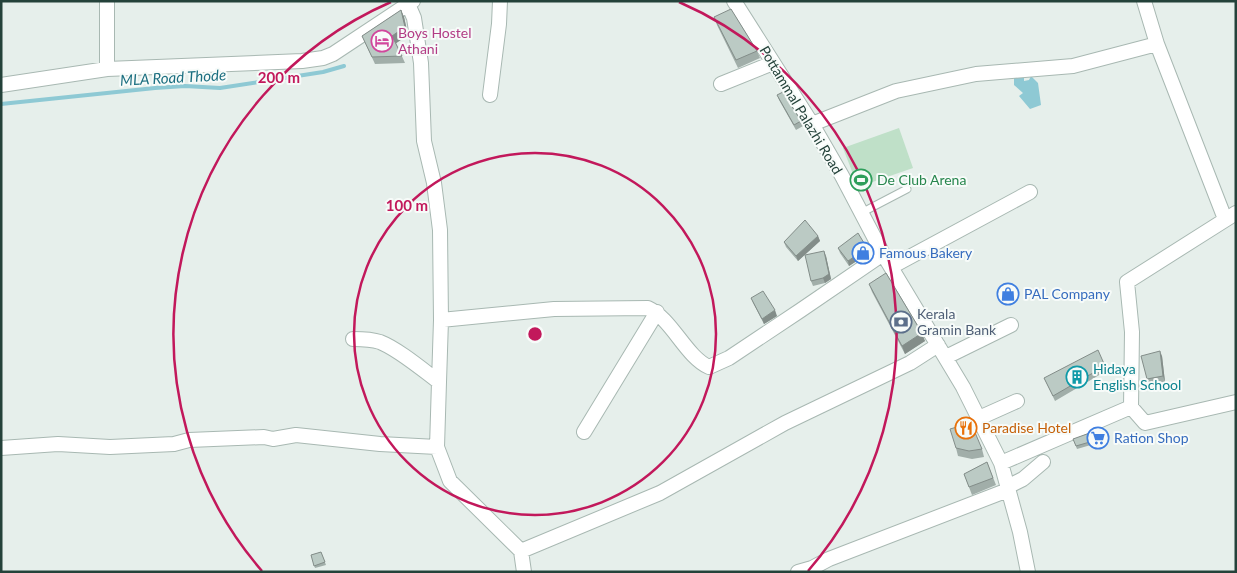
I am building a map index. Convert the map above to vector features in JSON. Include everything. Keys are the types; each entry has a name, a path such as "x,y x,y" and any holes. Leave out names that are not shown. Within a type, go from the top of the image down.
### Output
{"street":[{"path":"107,1 107,69"},
{"path":"490,95 500,1"},
{"name":"Pottammal Palazhi Road","path":"734,1 812,124 883,254 946,357 979,418 1001,463 1020,532 1028,572"},
{"path":"1144,1 1157,44 1230,216 1127,282 1132,332 1132,406 1145,423 1236,402"},
{"path":"1,85 107,69 302,61 323,58 333,54 410,3 421,63 425,152 434,183 440,230 441,320 437,447 450,481 521,551 524,572"},
{"path":"812,124 896,91 976,74 1073,66 1157,44"},
{"path":"721,84 773,64"},
{"path":"891,267 1030,192"},
{"path":"441,320 554,309 648,308 657,312 703,364 709,366 729,358 883,254"},
{"path":"584,432 657,312"},
{"path":"946,357 1011,325"},
{"path":"353,339 370,339 381,342 396,350 439,382"},
{"path":"521,551 660,493 785,423 910,362 937,342"},
{"path":"979,418 1017,401"},
{"path":"1001,463 1132,406"},
{"path":"1,448 58,444 119,446 174,444 189,440 264,437 273,439 296,436 437,447"},
{"path":"798,572 1008,488 1023,479 1043,462"}],"lane":[{"path":"861,213 907,189"},
{"path":"903,359 937,342"}],"green space":[{"path":"899,128 913,168 858,187 843,148"}],"water":[{"path":"1031,76 1038,83 1041,105 1030,109 1019,96 1023,93 1014,85 1014,77 1024,78 1024,81 1029,80"}],"building":[{"path":"731,9 757,51 736,60 714,17"},
{"path":"401,10 405,27 392,36 402,56 372,57 362,36"},
{"path":"783,92 801,121 794,125 777,95"},
{"path":"805,220 818,236 796,256 784,242"},
{"path":"858,233 867,248 848,261 838,248"},
{"path":"824,251 829,274 823,278 811,281 805,255"},
{"path":"886,273 922,333 902,346 869,284"},
{"path":"763,291 775,310 762,319 751,298"},
{"name":"Hidaya English School","path":"1098,350 1105,366 1053,396 1044,378"},
{"path":"1160,351 1163,376 1147,379 1141,356"},
{"path":"971,423 982,449 969,451 956,448 950,429"},
{"path":"1101,429 1107,437 1076,446 1073,439"},
{"path":"987,462 993,478 969,487 964,474"},
{"path":"321,552 325,562 314,566 311,555"}],"waterway":[{"name":"MLA Road Thode","path":"1,104 155,88 185,86 220,88 323,72 344,66"}],"place":[{"name":"Boys Hostel Athani","path":"382,41"},
{"name":"De Club Arena","path":"861,180"},
{"name":"Famous Bakery","path":"863,253"},
{"name":"PAL Company","path":"1008,294"},
{"name":"Kerala Gramin Bank","path":"901,322"},
{"name":"Hidaya English School","path":"1077,377"},
{"name":"Paradise Hotel","path":"966,428"},
{"name":"Ration Shop","path":"1098,438"}]}
